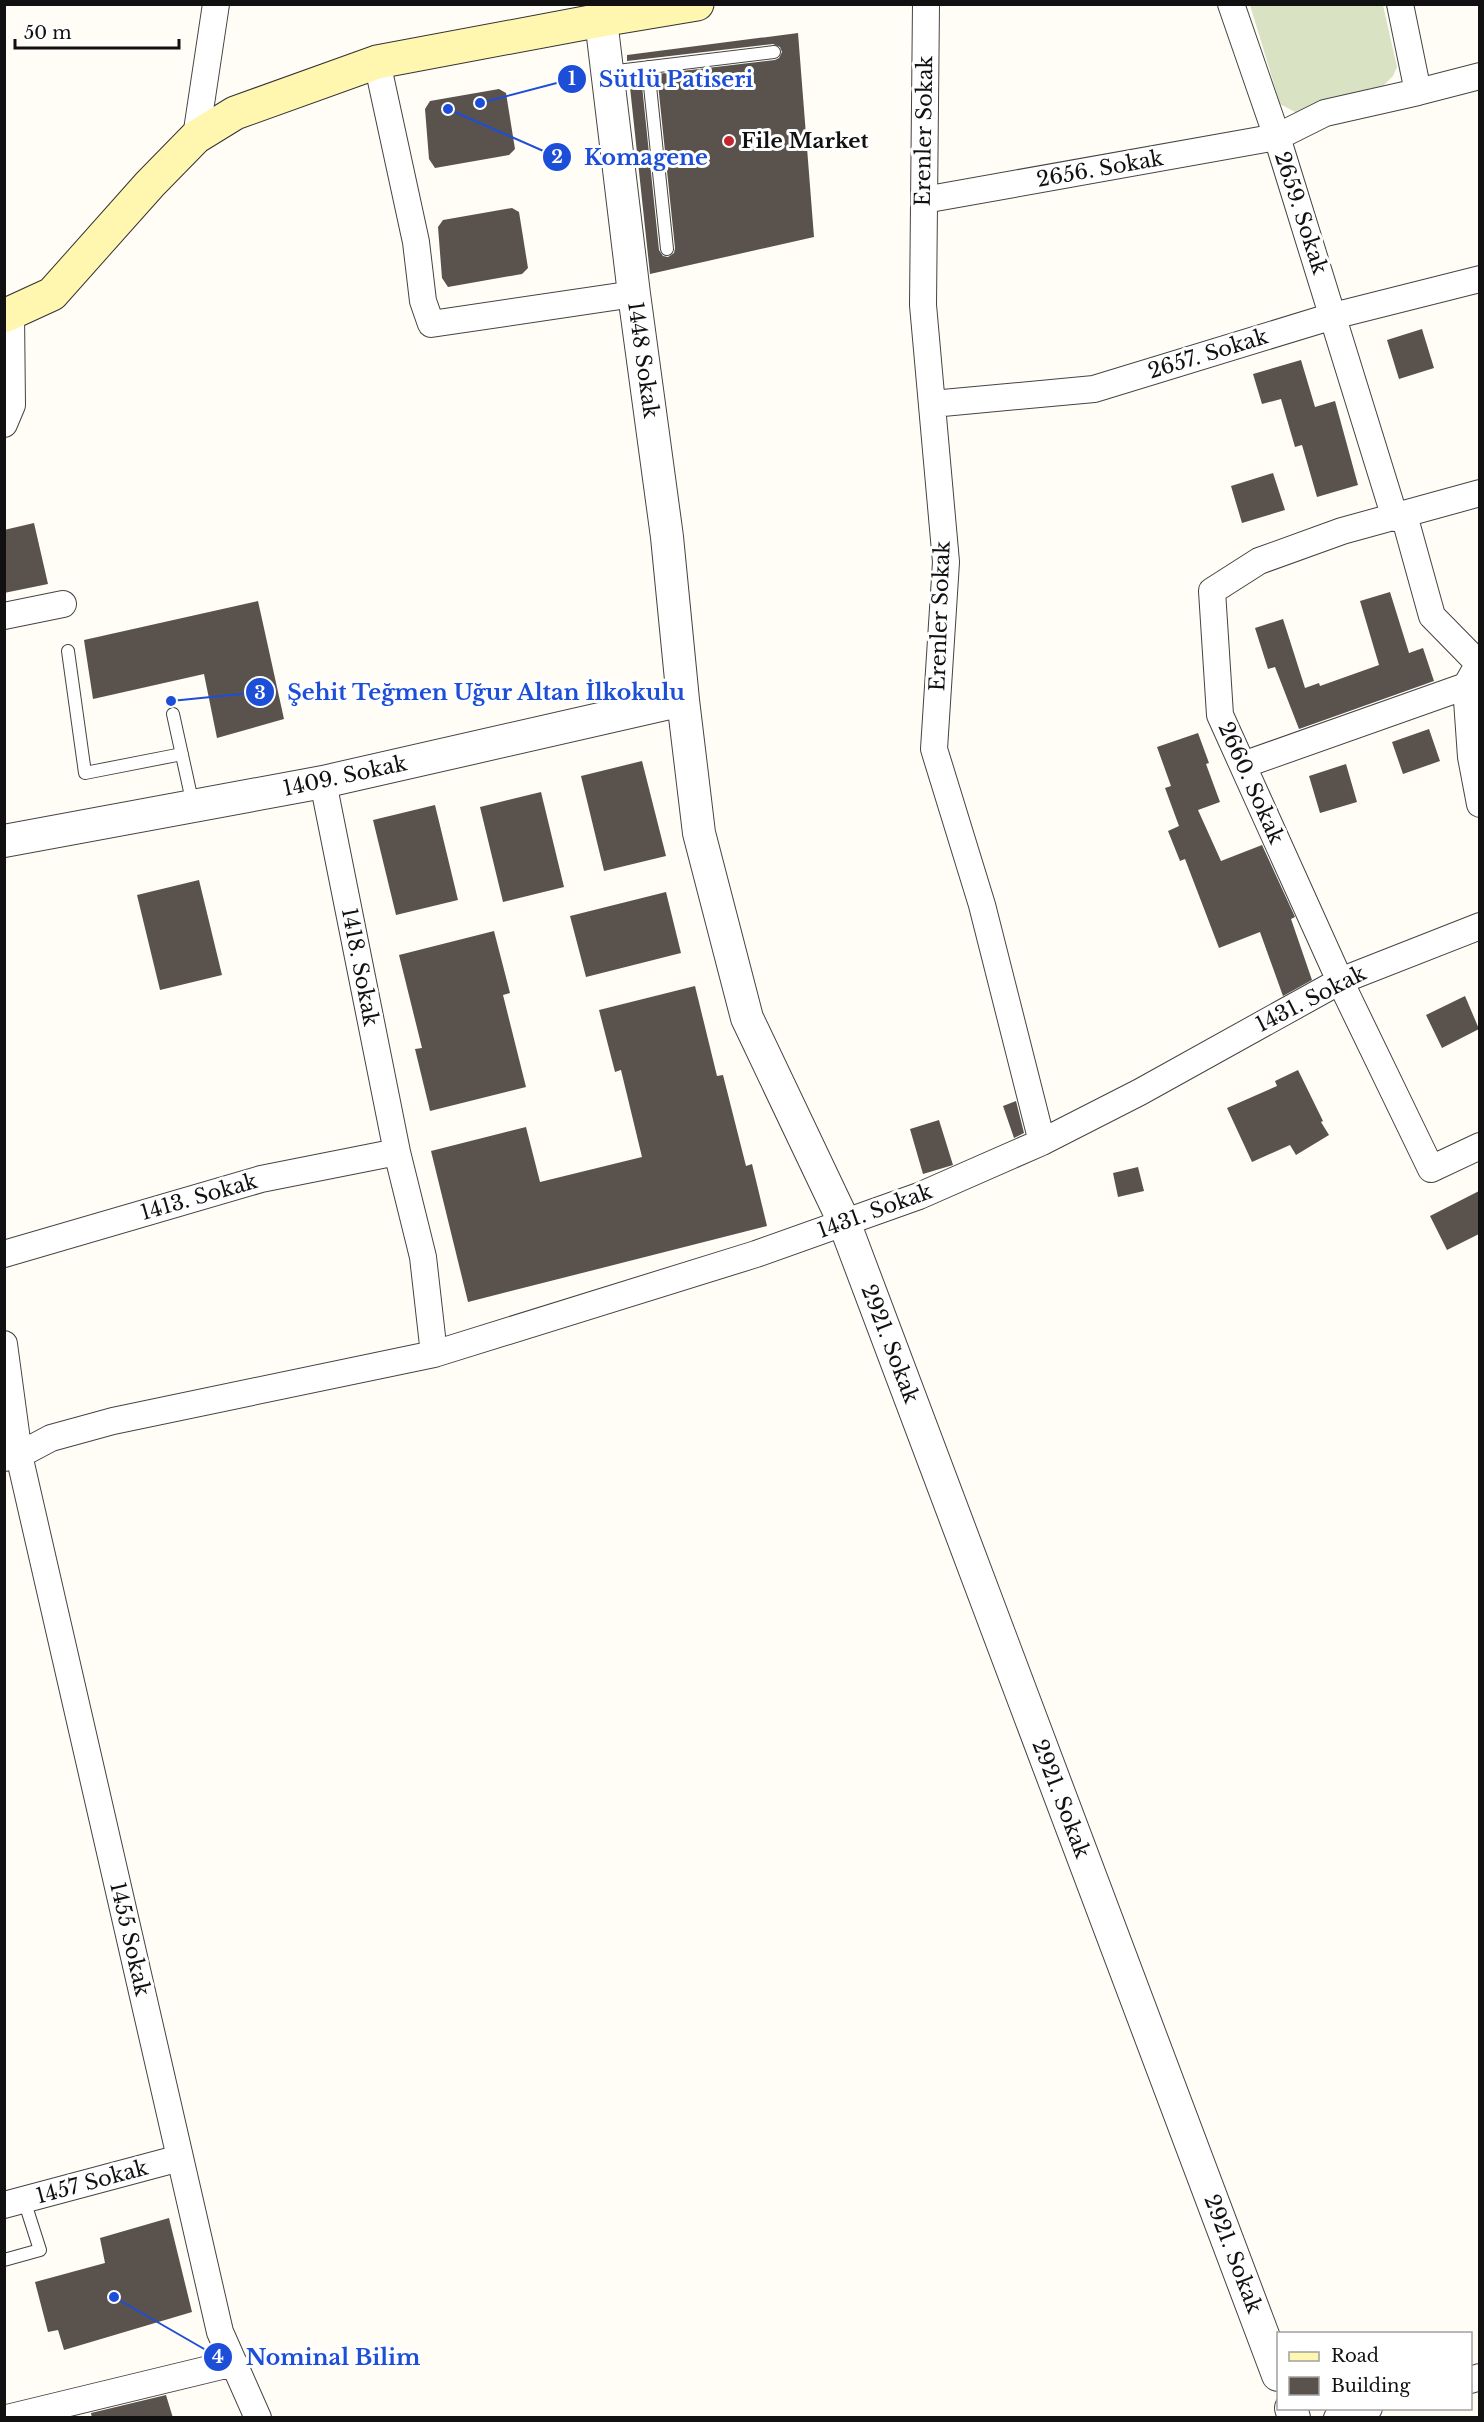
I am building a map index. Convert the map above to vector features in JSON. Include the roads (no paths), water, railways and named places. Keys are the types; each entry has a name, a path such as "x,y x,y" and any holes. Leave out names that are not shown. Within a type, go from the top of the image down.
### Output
{"main road":[{"path":"8,315 52,294 150,184 196,137 234,113 377,62 697,4"}],"street":[{"path":"196,137 216,4"},
{"name":"Erenler Sokak","path":"926,4 923,305 946,562 934,749 982,904 1042,1142"},
{"path":"1231,4 1277,137"},
{"path":"1400,4 1418,92 1479,76"},
{"name":"1448 Sokak","path":"601,20 634,294 668,537 683,700 699,833 747,1018 844,1222"},
{"path":"377,62 416,242 423,301 431,324 634,294"},
{"name":"2659. Sokak","path":"1418,92 1325,113 1277,137 1333,316 1432,616 1479,662"},
{"name":"2656. Sokak","path":"924,200 1277,137"},
{"name":"2657. Sokak","path":"932,404 1094,389 1333,316 1479,279"},
{"path":"4,424 12,405 8,315"},
{"path":"1400,516 1479,493"},
{"name":"2660. Sokak","path":"1400,516 1342,531 1259,561 1212,591 1220,715 1340,981 1431,1169 1479,1146"},
{"path":"4,616 63,604"},
{"path":"1479,662 1466,686 1474,727 1471,757 1479,804"},
{"path":"1243,765 1466,686"},
{"name":"1409. Sokak","path":"4,841 323,782 683,700"},
{"name":"1418. Sokak","path":"323,782 397,1152"},
{"name":"1431. Sokak","path":"11,1457 51,1438 113,1421 434,1354 756,1254 919,1196 1042,1142 1140,1092 1340,981 1479,926"},
{"path":"397,1152 423,1257 434,1354"},
{"name":"1413. Sokak","path":"4,1254 261,1179 397,1152"},
{"name":"2921. Sokak","path":"844,1222 1277,2372"},
{"name":"1455 Sokak","path":"4,1344 11,1457 220,2332 258,2418"},
{"name":"1457 Sokak","path":"14,2203 180,2158"},
{"path":"7,2418 234,2362"},
{"path":"1337,2418 1365,2410"}],"lane":[{"path":"608,72 774,52"},
{"path":"648,67 667,249"},
{"path":"68,651 85,773 182,754"},
{"path":"173,714 193,806"},
{"path":"4,2260 40,2250 14,2203"}],"place":[{"name":"Sütlü Patiseri","path":"480,103"},
{"name":"Komagene","path":"448,109"},
{"name":"File Market","path":"729,141"},
{"name":"Şehit Teğmen Uğur Altan İlkokulu","path":"171,701"},
{"name":"Nominal Bilim","path":"114,2297"}]}
